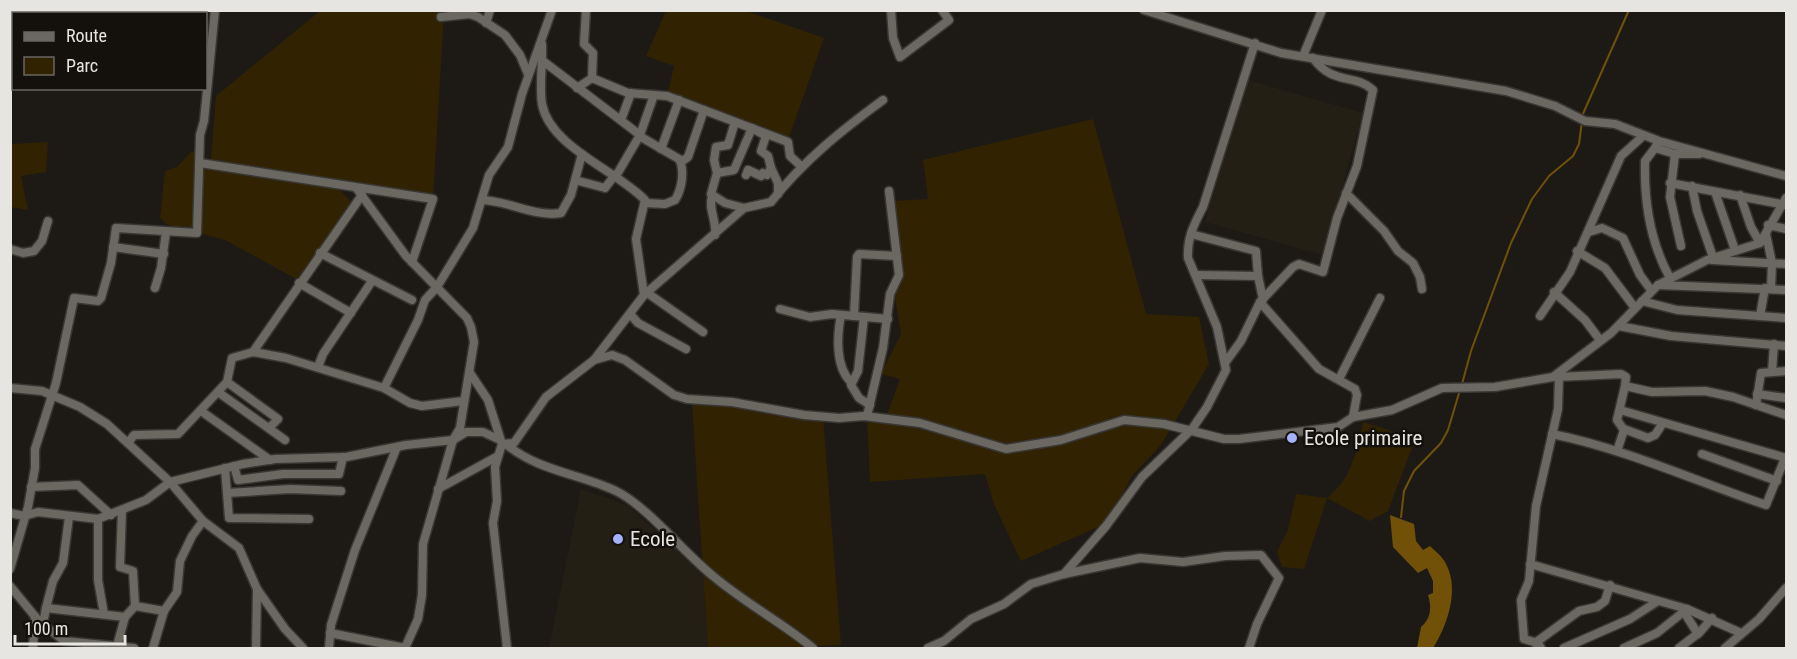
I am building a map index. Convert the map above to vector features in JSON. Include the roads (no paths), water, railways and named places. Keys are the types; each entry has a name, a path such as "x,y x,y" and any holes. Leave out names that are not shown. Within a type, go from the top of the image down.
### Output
{"street":[{"path":"10,569 31,487 35,449 52,395 74,298 100,300 116,228 198,233 200,135 204,120 215,10"},
{"path":"486,22 490,10"},
{"path":"586,10 584,44 593,52 592,78"},
{"path":"891,10 892,38 900,57 949,20 942,10"},
{"path":"1144,10 1281,53 1506,91 1555,106 1585,121 1615,124 1675,154 1708,154"},
{"path":"1303,56 1322,10"},
{"path":"384,388 418,320 425,300 437,287 473,228 494,164 508,147 528,74 553,11"},
{"path":"441,16 470,14 486,22 509,40 528,74"},
{"path":"541,40 542,105 555,129 582,154 642,197 645,203 636,239 645,293 703,332"},
{"path":"1064,574 1106,526 1142,477 1192,429 1226,370 1217,327 1188,258 1191,234 1205,200 1255,43"},
{"path":"1225,363 1242,341 1261,301 1297,265 1323,272 1346,193 1357,166 1373,90 1330,76 1313,58"},
{"path":"543,61 640,136 681,162"},
{"path":"577,88 592,78"},
{"path":"592,78 631,93 679,100 788,142 790,156 802,167"},
{"path":"621,120 631,93"},
{"path":"575,180 605,188 640,136 654,95"},
{"path":"661,149 679,100"},
{"path":"712,196 744,208 766,206 802,167 845,127 883,100"},
{"path":"681,162 688,157 704,110"},
{"path":"715,235 714,218 710,208 717,173 714,160 716,147 728,145 735,122"},
{"path":"752,128 766,136 761,152 768,156 778,183 778,194"},
{"path":"717,173 734,170 752,128"},
{"path":"1540,316 1554,292 1570,272 1577,252 1589,232 1592,218 1610,187 1616,165 1624,152 1643,136"},
{"path":"1657,145 1708,154 1786,176"},
{"path":"1657,145 1645,164 1648,217 1657,250 1670,278"},
{"path":"482,200 511,204 538,214 561,213 575,180 582,154"},
{"path":"1675,154 1670,183 1671,210 1681,246"},
{"path":"645,203 664,204 675,200 681,187 681,162"},
{"path":"200,163 360,192 433,200 412,262"},
{"path":"746,175 749,170 761,176 763,173 767,175 771,168"},
{"path":"1556,377 1619,326 1654,288 1710,258 1760,243 1785,202 1670,183"},
{"path":"1692,186 1710,258"},
{"path":"867,416 888,319 890,294 899,275 889,191"},
{"path":"253,352 360,192"},
{"path":"330,633 405,648 418,619 422,595 423,544 453,440 460,428 474,336 467,318 392,239 360,192"},
{"path":"1715,192 1735,250"},
{"path":"1346,193 1384,231 1398,251 1413,263 1420,277 1422,289"},
{"path":"1740,195 1751,227 1760,243"},
{"path":"502,443 517,440 528,420 546,398 594,360 645,293 744,208"},
{"path":"10,249 23,253 34,251 42,241 48,221"},
{"path":"1589,232 1602,228 1623,238 1640,275 1654,288 1786,290"},
{"path":"1767,229 1786,229"},
{"path":"1760,316 1768,289 1772,263 1767,229"},
{"path":"155,288 164,254 166,232"},
{"path":"1191,234 1256,251 1261,301 1319,369 1350,384 1357,395 1353,417"},
{"path":"113,248 164,254"},
{"path":"1577,252 1605,268 1638,304 1677,310 1786,318"},
{"path":"320,253 412,300"},
{"path":"852,382 858,371 857,257 859,254 897,256"},
{"path":"1710,258 1786,264"},
{"path":"1196,275 1258,276"},
{"path":"318,367 323,354 372,280"},
{"path":"299,283 351,313"},
{"path":"1554,292 1585,320 1600,340"},
{"path":"1339,379 1380,298"},
{"path":"780,309 810,317 841,315 888,319"},
{"path":"630,314 638,323 686,349"},
{"path":"841,315 839,346 845,376 852,382 854,392 870,405"},
{"path":"1619,326 1671,336 1786,346"},
{"path":"1772,372 1774,344"},
{"path":"128,443 134,435 178,434 227,382 232,358 253,352 318,367 384,388 410,403 422,406 464,401"},
{"path":"594,360 604,356 618,356 674,395 687,399 732,402 831,417 867,416 920,423 1006,449 1061,440 1124,420 1192,429 1224,439 1338,427 1353,417 1392,410 1442,388 1495,387 1556,377 1622,374 1626,377 1618,422 1624,429 1648,438 1655,435 1663,423"},
{"path":"1756,405 1760,375 1786,371"},
{"path":"470,374 488,400 502,443 495,468 497,501 493,524 507,648"},
{"path":"1556,377 1558,408 1537,499 1529,581 1521,600 1524,639 1538,646 1579,611 1603,603 1610,585"},
{"path":"227,382 278,419 269,428"},
{"path":"1624,386 1652,392 1705,391 1786,415"},
{"path":"10,388 33,389 52,395 80,407 107,424 170,482 203,521 239,548 257,589 285,629 303,648"},
{"path":"218,392 285,440"},
{"path":"1757,394 1786,398"},
{"path":"201,411 270,460"},
{"path":"1552,434 1617,451 1766,505 1786,458 1620,411"},
{"path":"1617,451 1624,429"},
{"path":"10,513 24,516 38,512 98,519 146,500 170,482 229,467 270,460 343,457 453,440 466,432 478,431 535,463 617,492 645,513 684,551 741,599 792,631 813,648"},
{"path":"329,648 330,633 355,550 397,447"},
{"path":"1702,454 1777,481"},
{"path":"438,489 498,456"},
{"path":"229,467 238,480 283,474 339,474 343,457"},
{"path":"229,467 227,493 228,516 231,518 309,519"},
{"path":"31,487 78,485 111,515"},
{"path":"227,493 290,489 341,491"},
{"path":"117,646 125,617 135,606 133,571 120,567 122,510"},
{"path":"43,624 54,581 63,563 69,517"},
{"path":"98,519 98,580 104,614"},
{"path":"153,648 164,611 174,600 180,561 195,531 203,521"},
{"path":"928,648 944,640 971,619 1004,604 1031,584 1064,574 1140,558 1183,562 1226,556 1261,555 1279,578 1249,648"},
{"path":"1530,564 1610,585 1712,618 1741,633"},
{"path":"10,586 35,617 72,648"},
{"path":"1725,648 1759,619 1786,588"},
{"path":"256,648 257,589"},
{"path":"1564,648 1630,619 1658,601"},
{"path":"135,606 164,611"},
{"path":"46,608 125,617"},
{"path":"1685,611 1698,634"},
{"path":"1624,648 1657,633 1685,611"},
{"path":"33,648 35,617"},
{"path":"1679,648 1698,634 1712,618"},
{"path":"64,641 134,648"}],"waterway":[{"path":"1582,116 1629,10"},
{"path":"1462,384 1471,351 1511,243 1532,199 1549,176 1573,156 1579,144 1582,121"},
{"path":"1401,517 1404,491 1414,471 1441,443 1448,430 1460,390"}],"place":[{"name":"Ecole primaire","path":"1292,438"},
{"name":"Ecole","path":"618,539"}]}
